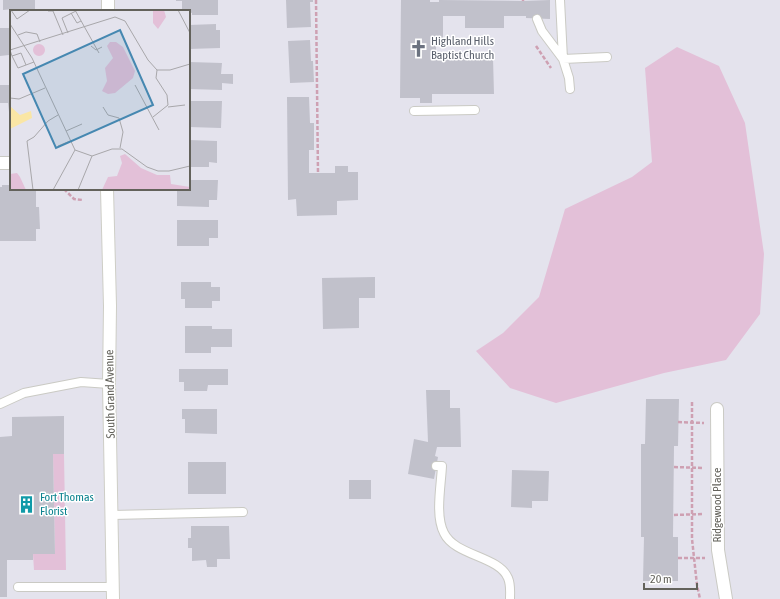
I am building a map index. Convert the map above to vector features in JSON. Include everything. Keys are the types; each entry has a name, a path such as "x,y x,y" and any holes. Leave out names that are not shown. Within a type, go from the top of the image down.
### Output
{"main road":[{"name":"South Grand Avenue","path":"107,190 110,306 109,384 113,593"},
{"name":"Ridgewood Place","path":"717,409 718,550 726,599"}],"lane":[{"path":"560,0 563,59 569,78 570,89"},
{"path":"537,18 542,31 563,59"},
{"path":"563,59 607,57"},
{"path":"414,111 475,110"},
{"path":"0,404 24,393 81,382 109,384"},
{"path":"436,466 442,466 440,515 444,533 452,545 500,568 508,576 511,586 510,599"},
{"path":"112,515 243,512"},
{"path":"18,587 113,593"}],"path":[{"path":"316,0 318,174"},
{"path":"65,190 74,199 83,200"},
{"path":"692,402 692,539 700,599"},
{"path":"678,422 717,424"},
{"path":"674,467 717,469"},
{"path":"674,515 717,513"},
{"path":"678,558 719,558"}],"shaded area":[{"path":"677,47 719,66 745,123 764,254 760,314 726,360 664,373 556,403 510,388 476,351 503,333 539,297 565,209 632,177 652,162 645,68"},
{"path":"53,454 64,454 66,570 34,570 33,554 55,554"}],"building":[{"path":"3,0 35,0 35,10 3,10"},
{"path":"218,0 218,15 192,15 190,10 182,10 182,1 176,1"},
{"path":"286,0 313,0 313,2 310,2 311,27 287,28"},
{"name":"Highland Hills Baptist Church","path":"401,0 430,0 430,2 439,2 439,0 550,0 550,19 526,18 526,16 504,16 504,28 465,28 465,16 443,16 443,42 436,42 436,55 450,55 450,58 493,58 494,94 432,94 432,103 420,103 420,98 400,98"},
{"path":"216,24 216,30 220,30 220,48 190,49 190,25"},
{"path":"0,28 10,28 10,59 9,55 0,56"},
{"path":"310,40 314,82 290,83 288,41"},
{"path":"190,62 222,63 221,74 233,74 233,84 222,83 222,90 190,89"},
{"path":"0,85 10,85 10,112 8,103 0,103"},
{"path":"287,97 309,97 310,123 314,123 314,150 309,150 309,173 335,173 335,166 348,166 348,172 358,172 358,200 337,201 337,215 297,216 296,199 288,200"},
{"path":"190,101 222,101 221,128 190,127"},
{"path":"190,140 217,141 217,163 209,162 209,167 190,167"},
{"path":"190,180 218,180 217,200 209,200 209,207 177,206 177,190 190,190"},
{"path":"2,185 10,185 10,190 36,190 36,207 39,207 40,229 36,229 36,241 0,241 0,187 2,187"},
{"path":"177,220 218,220 218,238 209,238 209,246 177,246"},
{"path":"375,277 375,298 359,298 359,328 323,329 322,278"},
{"path":"181,282 211,282 211,287 220,287 220,301 212,301 212,308 185,308 185,299 181,299"},
{"path":"185,326 212,326 212,329 232,329 232,347 211,347 211,353 185,353"},
{"path":"179,369 228,369 228,385 208,385 207,391 184,391 184,382 179,382"},
{"path":"426,390 450,390 450,408 460,408 461,447 437,447 435,456 438,457 434,479 408,474 414,439 428,442"},
{"path":"646,399 679,399 678,446 674,446 673,537 678,537 678,581 643,581 644,537 641,537 641,444 645,444"},
{"path":"182,409 217,409 217,434 185,433 185,419 182,419"},
{"name":"Fort Thomas Florist","path":"64,416 64,454 53,454 55,554 33,554 33,560 7,560 7,597 0,597 0,437 12,436 12,417"},
{"path":"188,462 226,462 226,494 188,494"},
{"path":"512,470 549,471 548,501 532,501 532,508 511,507"},
{"path":"349,480 371,480 371,499 349,499"},
{"path":"191,526 229,526 230,559 217,559 217,567 207,567 206,560 192,561 192,548 188,548 188,538 191,538"}],"place":[{"name":"Highland Hills Baptist Church","path":"418,48"},
{"name":"Fort Thomas Florist","path":"27,504"}]}
